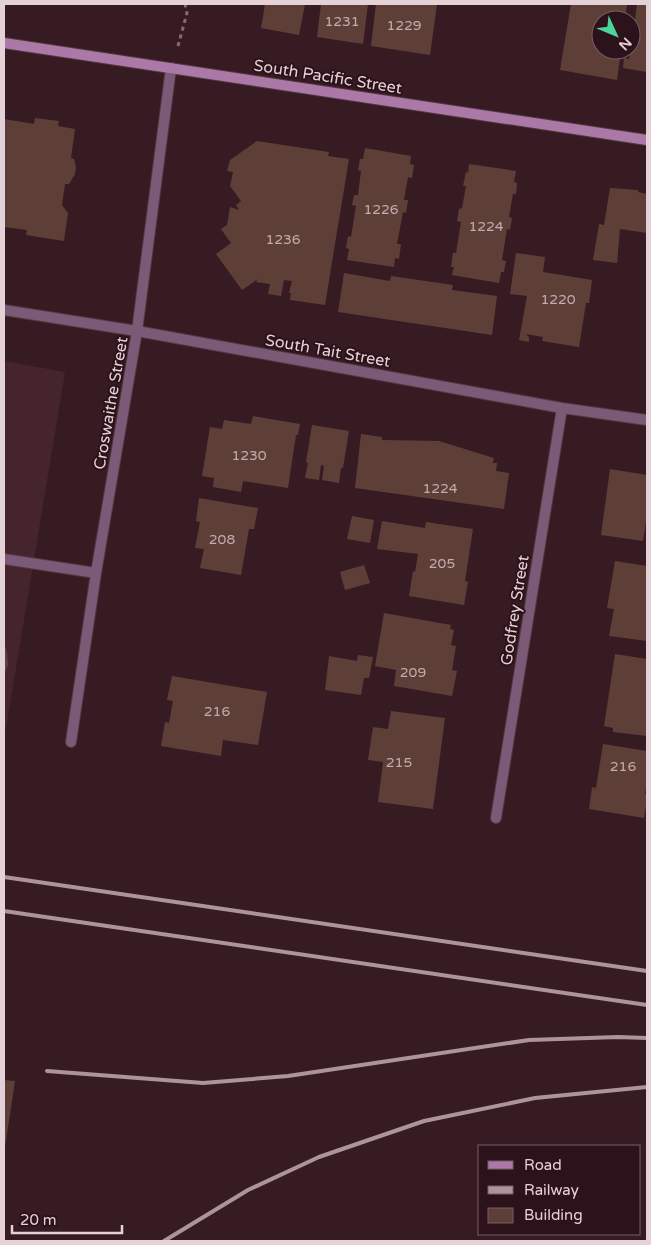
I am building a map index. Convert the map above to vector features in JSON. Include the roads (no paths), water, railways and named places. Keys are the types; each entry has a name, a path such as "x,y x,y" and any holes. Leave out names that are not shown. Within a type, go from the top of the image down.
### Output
{"main road":[{"name":"South Pacific Street","path":"4,43 647,140"}],"street":[{"name":"Croswaithe Street","path":"71,742 96,573 137,331 171,68"},
{"name":"South Tait Street","path":"4,310 137,331 562,408 647,420"},
{"name":"Godfrey Street","path":"496,818 562,408"},
{"path":"4,559 96,573"}],"railway":[{"path":"4,877 647,971"},
{"path":"4,911 647,1005"},
{"path":"47,1071 203,1083 288,1076 529,1040 647,1038"},
{"path":"164,1241 248,1190 319,1157 424,1121 535,1098 647,1087"}]}
